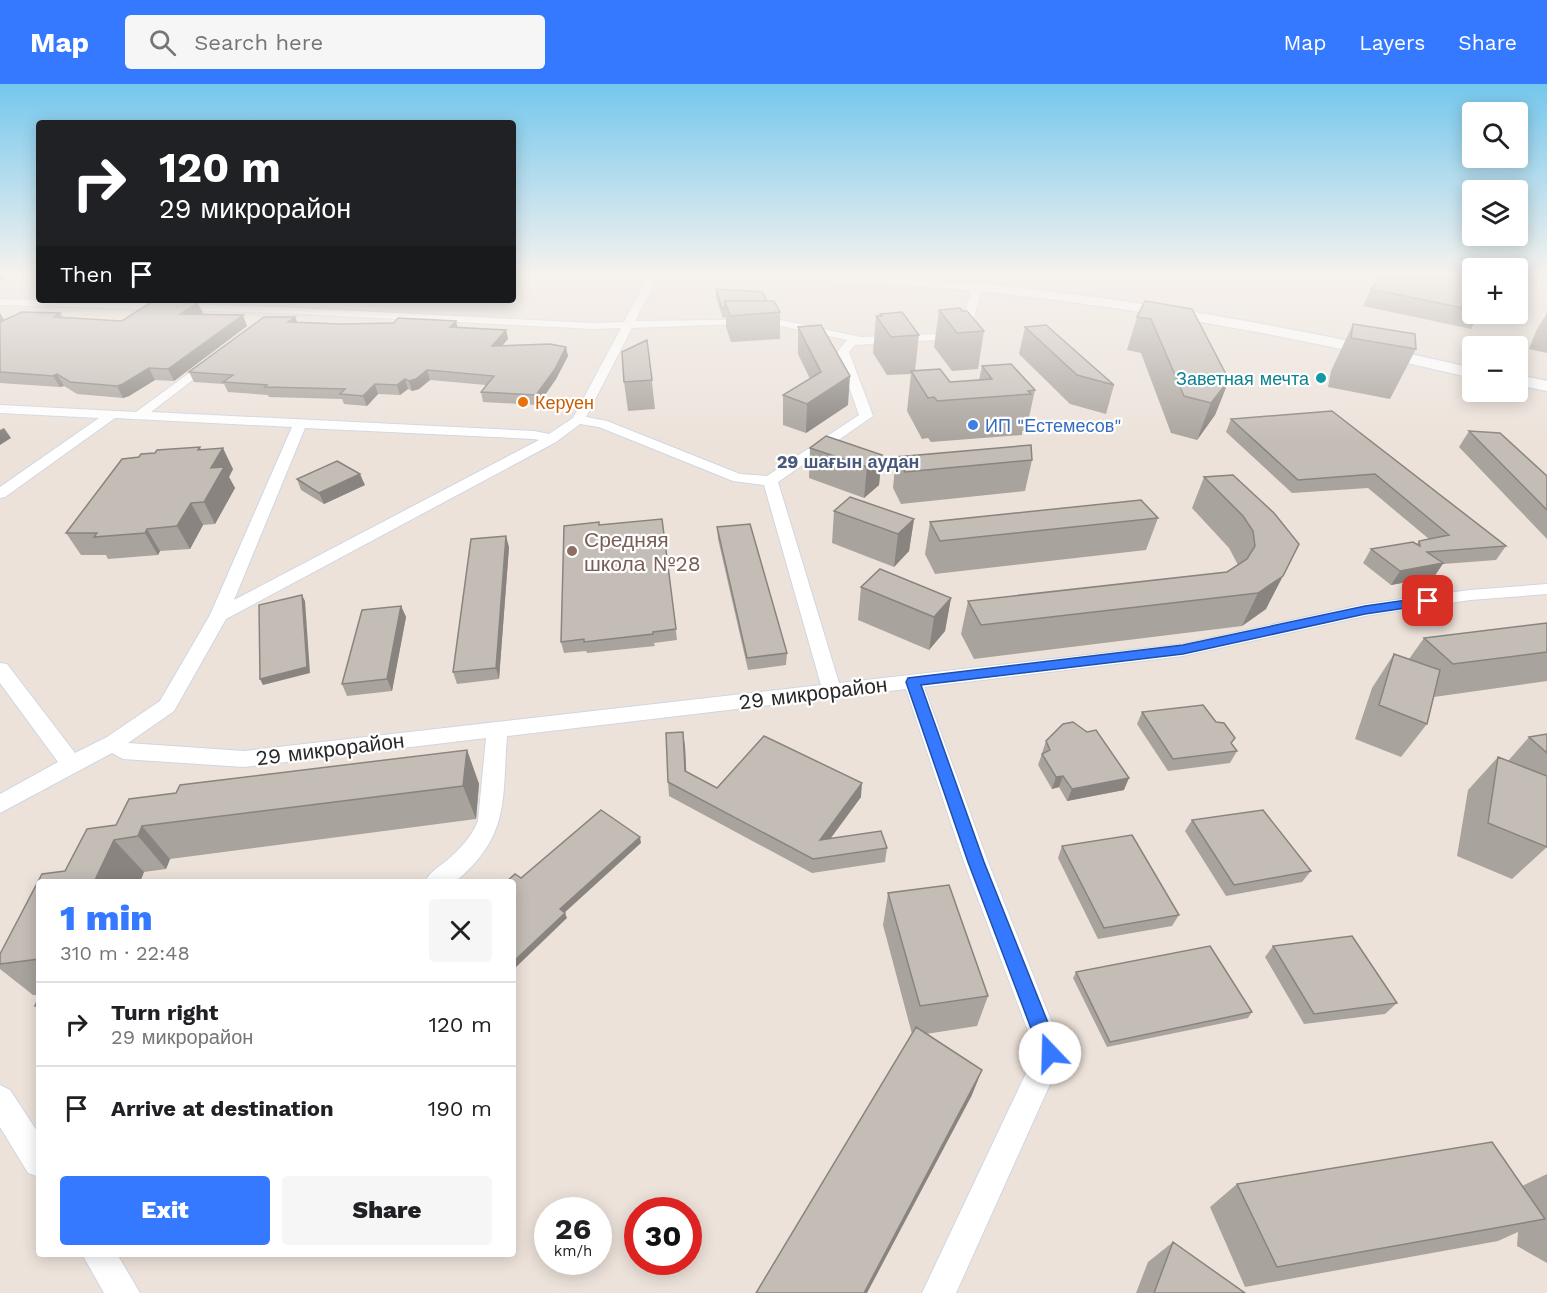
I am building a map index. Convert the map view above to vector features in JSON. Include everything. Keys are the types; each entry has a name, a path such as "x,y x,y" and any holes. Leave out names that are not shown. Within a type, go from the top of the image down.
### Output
{"main road":[{"path":"1285,329 1462,368"},
{"path":"1528,384 1547,388"}],"street":[{"path":"219,615 551,439 578,420 626,329"},
{"path":"812,329 861,340 964,336 966,329"},
{"path":"578,420 602,424 738,478 770,481 866,416 843,352 851,343 861,340"},
{"path":"137,417 222,353"},
{"path":"0,409 534,435 551,439"},
{"path":"0,494 111,415"},
{"path":"0,804 114,742 167,706 219,615 300,424"},
{"path":"770,481 832,691"},
{"name":"29 микрорайон","path":"114,742 123,751 244,759 1183,650 1365,610 1470,595 1547,589"},
{"path":"0,669 72,765"},
{"path":"913,682 976,862 1050,1053 939,1293"},
{"path":"441,879 471,854 485,834 489,821 497,728"},
{"path":"0,1100 36,1157"},
{"path":"100,1257 123,1293"}],"building":[{"path":"0,329 223,329 168,369 149,368 117,386 70,382 57,374 53,376 0,372"},
{"path":"247,329 506,330 492,346 550,344 566,347 555,369 536,395 481,392 494,376 427,370 416,379 409,381 405,379 397,385 375,384 363,396 340,394 345,389 265,387 267,385 223,382 233,375 189,372"},
{"path":"799,329 824,329 850,376 807,404 783,395 821,372"},
{"path":"886,329 915,329 919,335 891,337"},
{"path":"954,329 984,331 957,333"},
{"path":"1028,329 1051,329 1114,385 1077,375"},
{"path":"1155,329 1203,329 1229,380 1211,403 1184,396"},
{"path":"1352,329 1387,329 1415,334 1416,349 1351,338"},
{"path":"647,340 652,380 624,382 622,352"},
{"path":"1011,364 1035,390 1028,391 1031,394 937,401 934,397 928,398 911,371 940,369 950,382 992,379 982,366"},
{"path":"1332,411 1506,546 1427,552 1443,563 1400,571 1371,549 1413,542 1420,546 1419,541 1449,535 1375,474 1298,480 1231,419"},
{"path":"1469,431 1500,433 1547,476 1547,510"},
{"path":"826,436 882,455 867,467 810,448"},
{"path":"1031,445 1032,460 905,472 896,457"},
{"path":"200,447 198,450 223,448 211,468 224,467 204,502 191,503 177,526 147,529 145,533 94,537 97,533 66,533 122,459 155,453 157,450"},
{"path":"337,461 360,474 319,493 297,479"},
{"path":"1233,475 1274,513 1299,544 1283,576 1258,593 981,625 968,601 1227,572 1247,559 1255,546 1253,531 1243,516 1204,477"},
{"path":"850,497 914,519 898,534 834,511"},
{"path":"1141,500 1158,518 940,541 930,522"},
{"path":"662,519 676,629 584,642 584,639 561,642 564,526"},
{"path":"750,524 787,653 747,658 717,527"},
{"path":"506,536 496,668 453,672 471,539"},
{"path":"880,569 951,598 934,617 861,587"},
{"path":"302,595 307,667 260,679 259,605"},
{"path":"401,606 387,679 342,684 362,610"},
{"path":"1547,623 1547,652 1453,664 1424,638"},
{"path":"1394,654 1440,670 1427,724 1379,705"},
{"path":"1203,705 1216,722 1224,723 1235,738 1231,743 1237,751 1173,759 1142,712"},
{"path":"1073,722 1087,732 1096,730 1129,778 1072,789 1063,776 1056,777 1042,754 1050,750 1046,741 1063,724"},
{"path":"683,732 685,771 717,788 764,736 862,783 820,840 881,831 887,848 813,859 668,782 666,733"},
{"path":"1547,734 1547,753 1529,737"},
{"path":"467,750 463,786 142,826 138,836 114,840 95,879 39,879 42,874 65,871 87,829 116,825 129,799 176,793 180,785"},
{"path":"1498,757 1547,776 1547,847 1488,823"},
{"path":"601,810 640,837 560,909 565,913 516,959 516,879 509,879 515,874 521,878"},
{"path":"1263,810 1311,871 1234,885 1192,820"},
{"path":"1132,835 1179,915 1104,928 1062,846"},
{"path":"36,885 36,959 0,964 0,954"},
{"path":"949,885 988,996 920,1006 888,893"},
{"path":"1352,936 1397,1003 1314,1014 1273,946"},
{"path":"1210,946 1252,1012 1110,1042 1076,972"},
{"path":"916,1027 982,1070 864,1293 756,1293"},
{"path":"1492,1142 1545,1219 1277,1267 1237,1184"},
{"path":"1173,1242 1245,1293 1154,1293"}],"place":[{"name":"Заветная мечта","path":"1321,378"},
{"name":"Керуен","path":"523,402"},
{"name":"ИП \"Естемесов\"","path":"973,425"},
{"name":"Средняя школа №28","path":"572,551"}],"district":[{"name":"29 шағын аудан","path":"848,461"}],"route":[{"path":"1050,1053 976,862 913,682 1183,650 1365,610 1428,601"}]}
